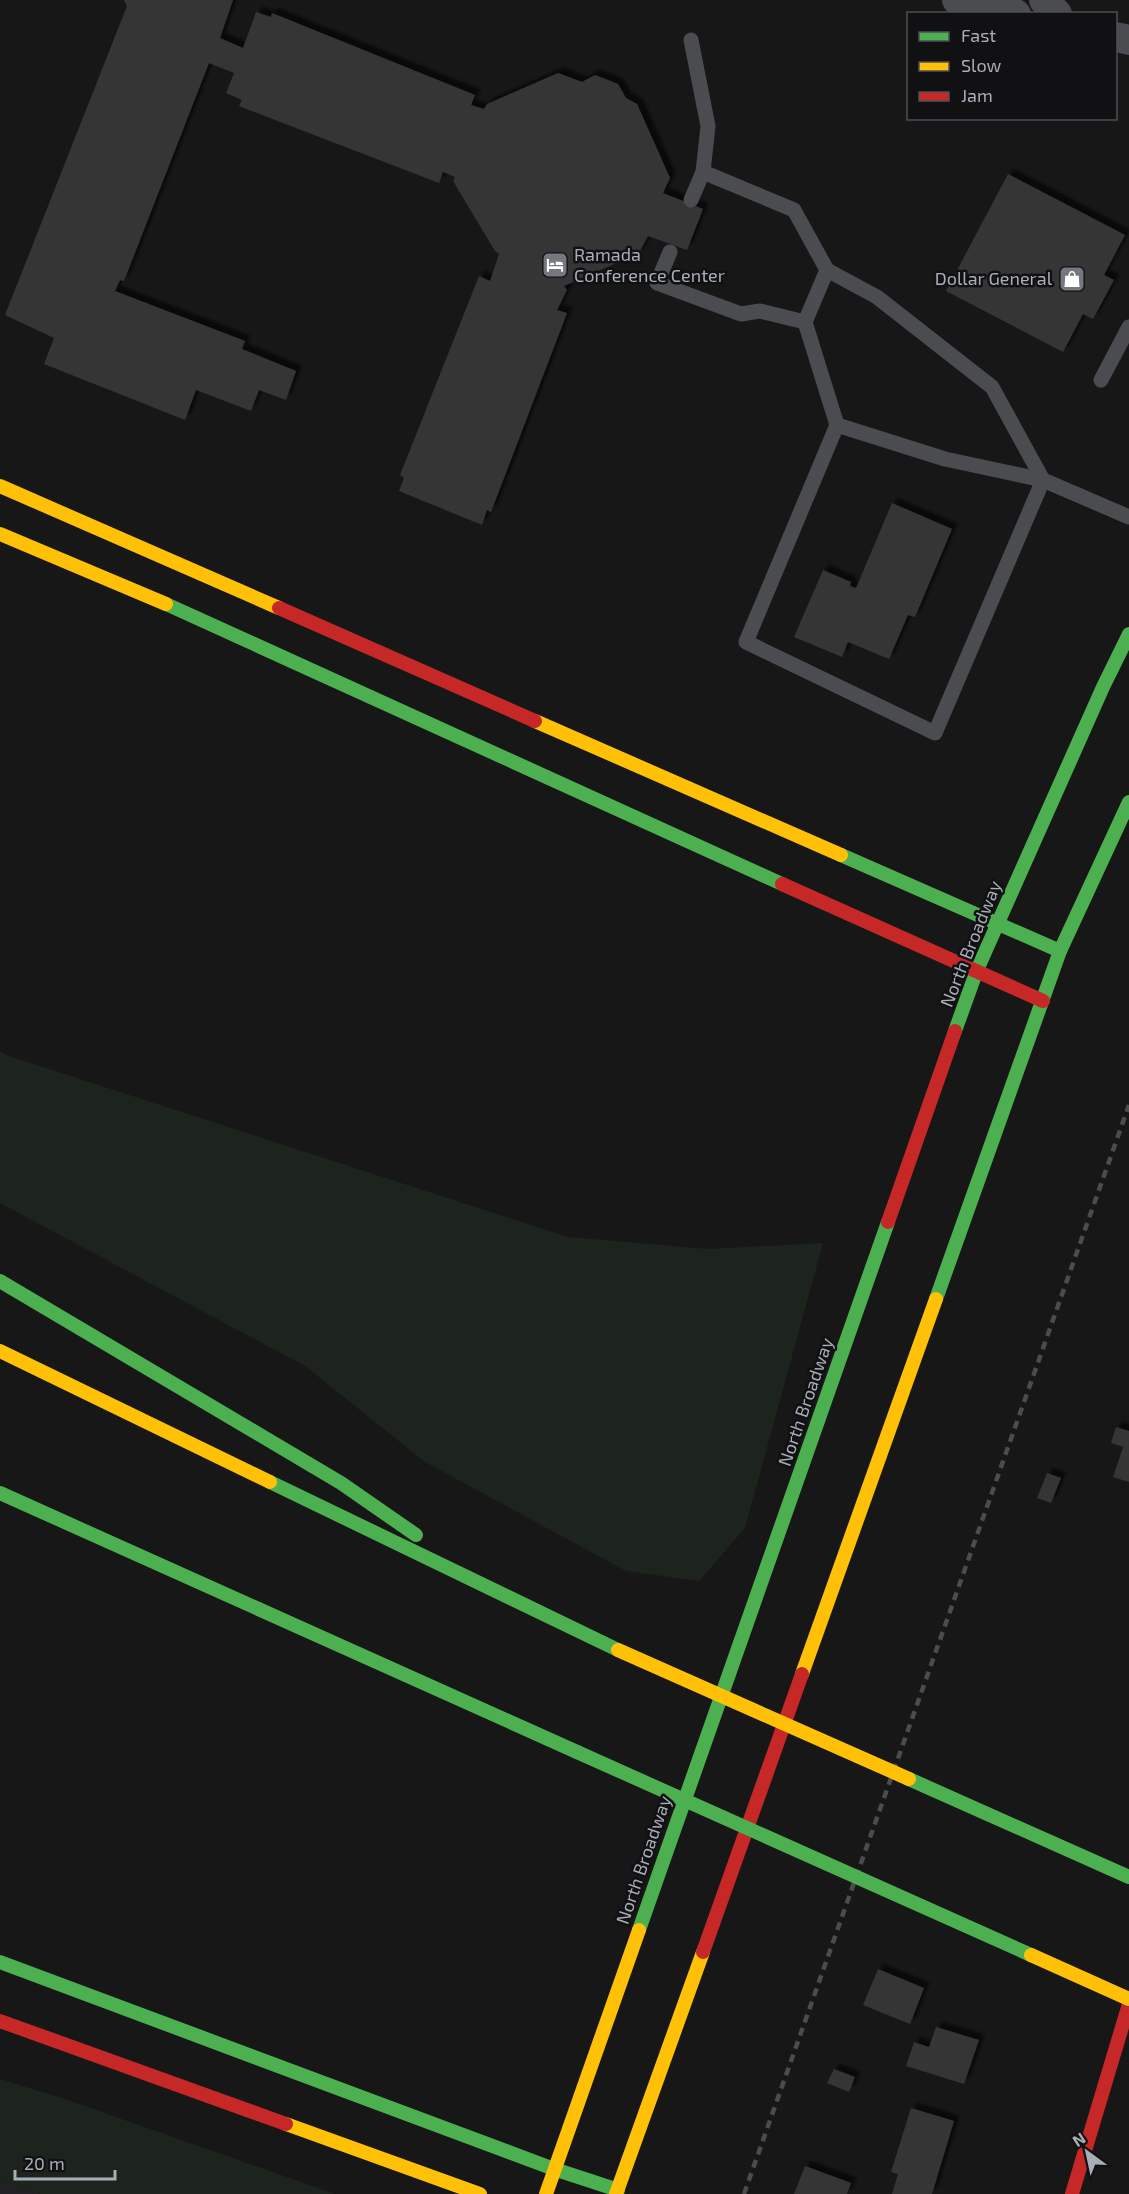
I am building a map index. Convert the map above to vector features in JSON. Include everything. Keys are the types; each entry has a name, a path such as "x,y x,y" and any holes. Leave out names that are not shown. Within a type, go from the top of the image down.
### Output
{"main road":[{"path":"0,486 1060,951"},
{"path":"0,534 198,617 1043,1001"},
{"name":"North Broadway","path":"546,2194 977,970 1103,687 1129,634"},
{"path":"0,1962 617,2192 1060,951 1129,802"},
{"path":"0,1281 341,1483 502,1594"},
{"path":"0,1351 618,1650 1129,1877"},
{"path":"0,1492 1129,1999"},
{"path":"1072,2194 1129,2004"},
{"path":"0,2021 480,2194"}],"street":[{"path":"957,0 1008,12"},
{"path":"1044,0 1055,12"}],"lane":[{"path":"691,40 708,126 703,172 691,200"},
{"path":"703,172 794,210 827,270 877,297 992,387 1043,480"},
{"path":"670,252 657,283 741,314 760,311 805,322"},
{"path":"827,270 805,322 837,424 746,642 935,733 1043,480"},
{"path":"1101,380 1129,327"},
{"path":"837,424 945,459 1043,480 1129,517"}],"shaded area":[{"path":"0,1051 6,1055 568,1237 708,1249 823,1243 745,1528 699,1581 626,1571 425,1462 305,1366 0,1203"},
{"path":"0,2079 62,2098 335,2194 41,2194 0,2180"},
{"path":"0,2180 41,2194 0,2194"}],"building":[{"name":"Ramada Conference Center","path":"124,0 233,0 220,38 243,48 256,12 271,17 272,13 475,95 471,105 484,109 487,104 558,73 582,82 595,75 618,84 626,98 637,104 670,178 663,193 703,209 687,250 648,236 639,253 564,286 567,290 557,310 567,313 491,512 487,510 482,525 399,491 404,478 400,475 479,276 490,281 499,254 453,181 455,177 443,172 439,183 239,106 242,100 226,93 234,73 209,63 124,281 120,280 115,291 245,341 242,349 296,371 286,400 259,390 251,411 196,390 185,420 44,364 54,338 5,315 127,6"},
{"path":"1008,174 1125,235 1104,275 1114,280 1093,319 1083,314 1063,352 946,291"},
{"path":"892,503 952,529 915,617 908,615 889,659 848,642 842,657 794,637 823,570 851,582 850,586 856,588"},
{"path":"1116,1427 1129,1431 1129,1482 1113,1477 1123,1447 1111,1443"},
{"path":"1047,1473 1061,1478 1051,1503 1037,1498"},
{"path":"878,1969 924,1988 910,2024 863,2005"},
{"path":"936,2027 979,2040 964,2084 906,2066 914,2042 929,2047"},
{"path":"834,2069 855,2077 849,2092 827,2083"},
{"path":"911,2108 954,2121 932,2194 892,2194 898,2174 891,2172"},
{"path":"805,2166 851,2183 847,2194 794,2194"}],"railway":[{"path":"744,2194 1129,1105"}],"traffic: fast":[{"path":"166,604 782,884"},
{"path":"955,1031 977,970 1103,687 1129,634"},
{"path":"936,1299 1060,951 1129,802"},
{"path":"841,855 1060,951"},
{"path":"639,1930 888,1222"},
{"path":"0,1281 341,1483 416,1535"},
{"path":"270,1482 618,1650"},
{"path":"0,1493 577,1752"},
{"path":"577,1752 1031,1955"},
{"path":"909,1779 1129,1877"},
{"path":"0,1962 554,2169 618,2190"}],"traffic: slow":[{"path":"0,486 279,608"},
{"path":"0,534 166,604"},
{"path":"535,721 841,855"},
{"path":"802,1674 936,1299"},
{"path":"0,1351 270,1482"},
{"path":"618,1650 909,1779"},
{"path":"546,2194 639,1930"},
{"path":"616,2194 703,1952"},
{"path":"1031,1955 1129,1999"},
{"path":"286,2124 480,2194"}],"traffic: jam":[{"path":"279,608 535,721"},
{"path":"782,884 1043,1001"},
{"path":"888,1222 955,1031"},
{"path":"703,1952 802,1674"},
{"path":"1072,2194 1129,2004"},
{"path":"0,2021 286,2124"}],"place":[{"name":"Ramada Conference Center","path":"555,265"},
{"name":"Dollar General","path":"1072,279"}]}
